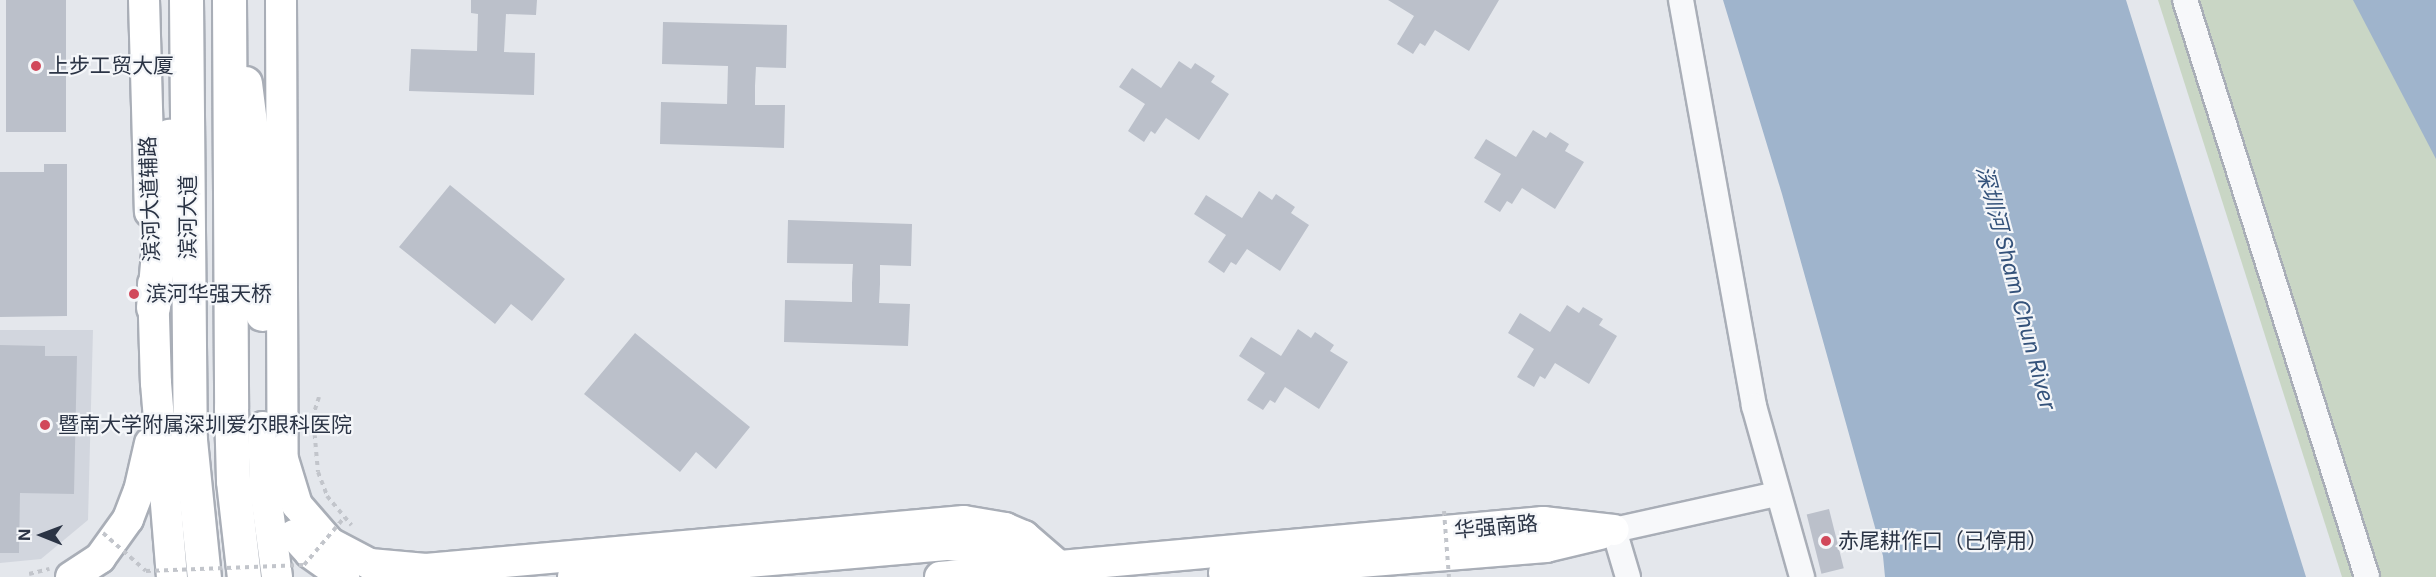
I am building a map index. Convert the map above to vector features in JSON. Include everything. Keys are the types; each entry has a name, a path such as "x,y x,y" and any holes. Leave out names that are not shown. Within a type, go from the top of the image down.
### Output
{"highway":[{"path":"153,307 184,0"},
{"name":"滨河大道","path":"184,0 190,440 204,577"},
{"path":"231,0 255,141 261,314"},
{"name":"滨河大道","path":"231,0 231,429 244,577"}],"main road":[{"name":"滨河大道辅路","path":"144,0 156,383 172,577"},
{"path":"281,0 282,134 273,457 274,503 288,528 310,553 344,577"},
{"path":"276,577 273,457 261,314 282,134"},
{"path":"71,577 100,558 128,519 147,461 156,383"},
{"path":"273,457 313,528 350,556 382,567 426,569 964,521 1005,528 1024,536 1061,568"},
{"name":"华强南路","path":"940,577 1061,568 1543,522 1614,530"},
{"name":"华强南路","path":"1179,577 1294,572 1546,547 1614,530"},
{"path":"573,577 949,545 996,549 1061,568"}],"street":[{"path":"1681,0 1754,406 1802,577"},
{"path":"2185,0 2367,577"},
{"path":"1628,577 1614,530 1777,494"}],"path":[{"path":"103,533 146,572 304,565 343,519 327,496 318,472 313,416 319,397"},
{"path":"1443,511 1449,577"}],"shaded area":[{"name":"暨南大学附属深圳爱尔眼科医院","path":"0,330 93,330 88,520 41,559 0,563"}],"green space":[{"path":"2158,0 2436,0 2436,577 2342,577"}],"water":[{"name":"深圳河 Sham Chun River","path":"1723,0 2126,0 2306,577 1885,577 1883,556 1782,194"},
{"path":"2353,0 2436,0 2436,159"}],"building":[{"name":"上步工贸大厦","path":"6,0 66,0 66,132 6,132"},
{"path":"471,0 537,0 536,15 506,14 504,52 535,53 534,95 409,91 411,49 477,51 478,14 471,13"},
{"path":"1388,0 1499,0 1469,51 1435,30 1425,46 1420,43 1413,54 1397,44 1414,16"},
{"path":"663,22 787,25 786,68 756,67 755,86 755,105 785,105 784,148 660,144 661,102 727,104 728,66 662,64"},
{"path":"1179,61 1191,69 1195,63 1215,76 1211,82 1229,94 1199,140 1166,118 1155,134 1151,131 1144,142 1128,131 1145,104 1119,87 1132,68 1161,88"},
{"path":"1533,130 1546,138 1550,132 1569,144 1565,151 1584,162 1555,209 1522,188 1512,204 1507,201 1500,212 1484,202 1501,174 1474,158 1486,139 1516,157"},
{"path":"44,164 67,164 67,316 0,317 0,172 44,172"},
{"path":"450,185 565,279 532,321 511,304 495,324 399,247"},
{"path":"1259,191 1272,200 1276,194 1295,207 1291,213 1309,225 1280,271 1247,249 1236,265 1231,262 1224,273 1208,262 1226,235 1194,214 1206,195 1242,218"},
{"path":"788,220 912,224 911,266 880,265 879,303 910,304 908,346 784,342 785,300 852,302 853,264 787,263"},
{"path":"1567,305 1579,313 1583,307 1603,319 1599,325 1617,336 1589,384 1555,363 1545,379 1540,376 1534,387 1517,377 1534,349 1508,333 1520,313 1550,332"},
{"path":"1298,329 1311,338 1315,332 1334,345 1330,351 1348,362 1319,409 1285,387 1275,403 1270,400 1263,410 1247,400 1265,373 1239,356 1251,337 1281,356"},
{"path":"635,333 750,427 716,469 696,452 680,472 584,394"},
{"name":"暨南大学附属深圳爱尔眼科医院","path":"0,345 45,346 45,356 77,356 74,494 20,493 19,553 0,553"},
{"name":"赤尾耕作口（已停用）","path":"1829,509 1844,568 1821,574 1807,515"}],"place":[{"name":"上步工贸大厦","path":"36,66"},
{"name":"滨河华强天桥","path":"134,294"},
{"name":"暨南大学附属深圳爱尔眼科医院","path":"45,425"},
{"name":"赤尾耕作口（已停用）","path":"1826,541"}]}
